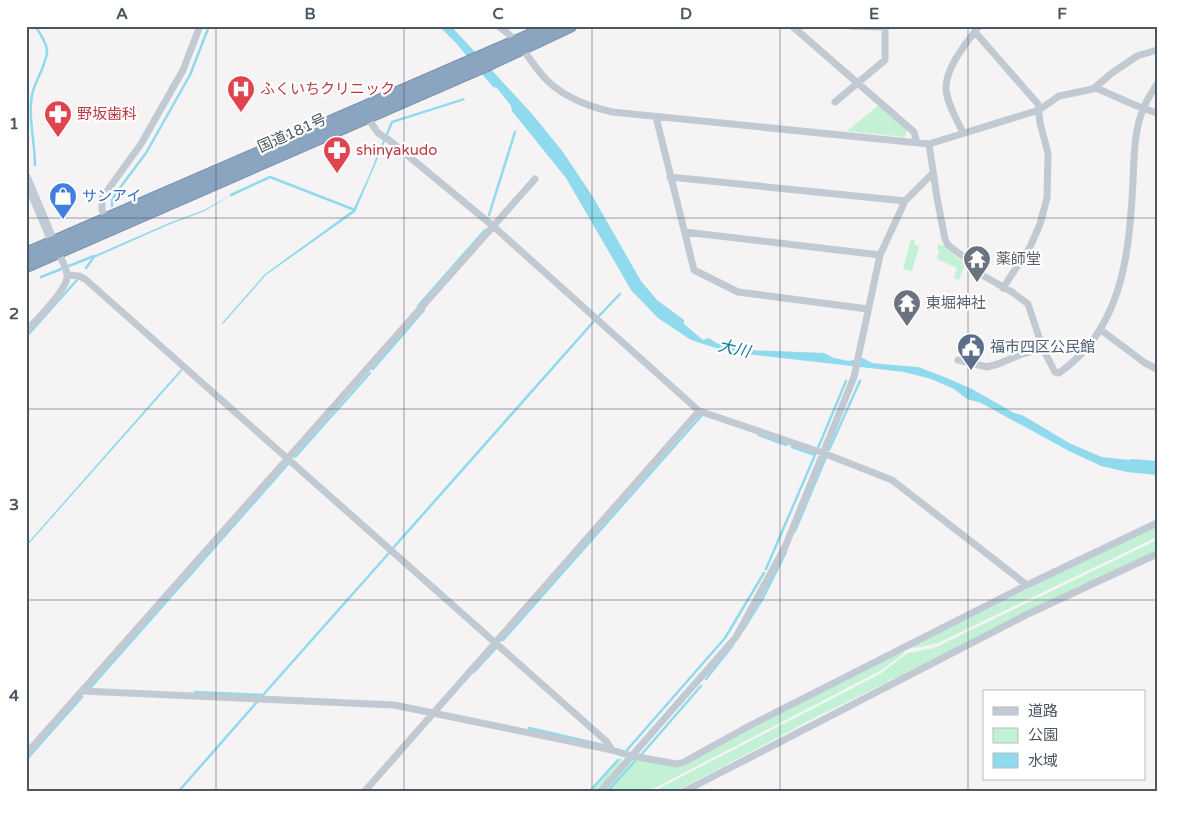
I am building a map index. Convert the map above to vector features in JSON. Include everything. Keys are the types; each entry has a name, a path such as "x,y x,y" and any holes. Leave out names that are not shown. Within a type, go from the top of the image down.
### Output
{"highway":[{"name":"国道181号","path":"519,45 552,26"},
{"name":"国道181号","path":"26,254 56,247 367,117 519,45 570,26"},
{"name":"国道181号","path":"26,266 106,219 466,69"}],"street":[{"path":"106,219 102,210 102,198 146,136 183,70 200,26"},
{"path":"498,26 519,45 547,80 564,94 573,99 612,112 929,144 1039,110 1059,96 1096,88 1112,73 1137,56 1157,50"},
{"path":"835,102 886,60 885,27 852,26"},
{"path":"795,27 914,132 917,143"},
{"path":"963,133 948,99 946,87 951,69 964,46 977,29 1038,104 1048,153 1047,198 1040,224 1030,247 1003,288"},
{"path":"929,144 932,174 945,239 948,245 969,261 982,275 1012,292 1030,307 1043,349 1055,372 1059,373 1079,356 1101,330 1116,298 1124,268 1131,219 1134,153 1143,108 1157,84"},
{"path":"1096,88 1157,113"},
{"path":"367,117 378,133 493,226 700,411 823,453 892,480 1027,585"},
{"path":"656,117 694,270 738,292 868,309"},
{"path":"600,792 736,636 785,547 854,377 880,254 905,201 932,174"},
{"path":"670,177 905,201"},
{"path":"26,178 68,275 61,292 26,331"},
{"path":"26,754 536,179"},
{"path":"685,232 880,254"},
{"path":"68,275 79,276 85,279 496,642 606,741 612,750"},
{"path":"1101,330 1145,363 1157,368"},
{"path":"958,360 987,367 1022,354 1043,349"},
{"path":"364,792 700,411"},
{"path":"82,692 394,705 673,764 684,762 752,725 1027,585 1157,523"},
{"path":"683,792 1028,614 1157,554"}],"green space":[{"path":"879,105 906,129 905,137 847,131"},
{"path":"911,239 915,240 914,245 919,246 912,271 903,269"},
{"path":"939,244 943,245 965,264 959,280 954,278 957,268 937,259"},
{"path":"1157,524 1157,537 938,643 910,648"},
{"path":"1157,540 1157,550 816,717 675,792 652,792 880,674 908,653 934,648"},
{"path":"901,652 905,653 880,671 647,792 603,792 634,759 675,765 733,738"},
{"path":"621,757 622,763 596,792 590,792"}],"water":[{"name":"大川","path":"439,26 451,26 533,115 563,152 593,197 641,281 657,300 684,320 684,324 703,340 709,338 716,343 747,350 824,353 834,358 849,361 863,358 872,363 918,367 972,389 1014,413 1022,415 1071,444 1102,457 1157,461 1157,475 1127,472 1101,466 1069,451 981,403 967,399 954,389 931,379 904,372 728,352 691,340 658,318 631,290 566,178 512,111 511,106 497,88 493,87"},
{"path":"464,98 465,100 393,123 355,212 266,275 222,323 265,274 353,210 391,121"},
{"path":"233,194 205,211 168,225 94,258 93,256 204,210"},
{"path":"181,369 182,371 26,547 26,545"}],"waterway":[{"path":"35,26 47,50 46,60 31,99 35,165"},
{"path":"112,206 112,200 116,193 146,153 190,75 209,26"},
{"path":"489,215 515,132"},
{"path":"231,195 270,177 355,210"},
{"path":"418,306 485,230"},
{"path":"41,277 94,256"},
{"path":"86,268 94,257"},
{"path":"26,337 77,280"},
{"path":"598,317 620,294"},
{"path":"373,369 424,310"},
{"path":"394,547 595,320"},
{"path":"295,457 370,373"},
{"path":"818,448 846,381"},
{"path":"829,450 860,381"},
{"path":"503,640 702,415"},
{"path":"759,435 786,445"},
{"path":"766,569 815,455 792,447"},
{"path":"795,531 826,457"},
{"path":"91,687 288,464"},
{"path":"743,630 763,598 786,552"},
{"path":"195,692 263,695 389,553"},
{"path":"627,750 725,638 764,573"},
{"path":"706,679 733,645"},
{"path":"474,672 496,648"},
{"path":"641,755 701,686"},
{"path":"26,760 82,697"},
{"path":"178,792 257,702"},
{"path":"529,728 603,745"},
{"path":"589,792 618,760"},
{"path":"607,792 635,761"}],"place":[{"name":"ふくいちクリニック","path":"241,113"},
{"name":"野坂歯科","path":"58,138"},
{"name":"shinyakudo","path":"337,174"},
{"name":"サンアイ","path":"63,220"},
{"name":"薬師堂","path":"977,283"},
{"name":"東堀神社","path":"907,327"},
{"name":"福市四区公民館","path":"971,371"}]}
